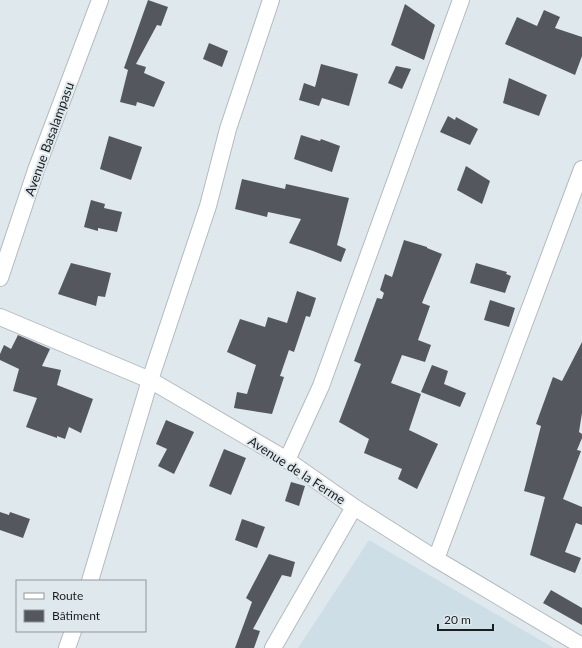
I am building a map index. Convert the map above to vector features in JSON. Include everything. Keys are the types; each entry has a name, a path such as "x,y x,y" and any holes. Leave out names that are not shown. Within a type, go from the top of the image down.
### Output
{"street":[{"name":"Avenue Basalampasu","path":"0,278 36,170 100,0"},
{"path":"90,580 150,380 208,206 228,129 271,0"},
{"path":"287,460 321,386 461,0"},
{"path":"436,559 582,169"},
{"name":"Avenue de la Ferme","path":"0,317 150,380 287,460 354,507 436,559 582,646"},
{"path":"274,648 354,507"},
{"path":"67,648 73,632"}],"shaded area":[{"path":"369,540 554,648 298,648"}],"building":[{"path":"148,0 168,7 161,26 157,25 136,64 146,67 144,73 165,82 154,107 137,102 136,106 120,102 128,70 124,68"},
{"path":"405,4 435,25 424,60 391,45"},
{"path":"544,10 560,17 555,28 582,37 582,56 575,75 505,44 517,17 537,26"},
{"path":"209,43 228,51 222,67 203,59"},
{"path":"321,64 358,74 349,106 322,98 319,106 299,100 304,83 315,87"},
{"path":"396,66 411,69 402,89 388,83"},
{"path":"509,78 547,95 539,116 503,103"},
{"path":"448,116 455,120 456,117 478,129 470,145 440,132"},
{"path":"301,135 320,141 321,139 340,146 332,172 294,159"},
{"path":"109,136 142,147 131,180 100,169"},
{"path":"466,166 490,181 482,204 457,190"},
{"path":"242,179 285,189 286,184 349,198 337,245 346,249 341,262 289,243 301,219 268,212 267,217 235,209"},
{"path":"91,200 105,204 104,208 122,212 117,232 98,228 98,231 84,227"},
{"path":"404,240 427,247 442,254 422,303 430,306 418,340 431,345 425,362 402,355 391,383 421,394 409,430 438,444 417,489 398,479 402,469 364,453 369,439 339,422 361,364 354,361 377,298 382,299 384,293 380,290 385,274 392,277"},
{"path":"71,263 111,273 105,297 98,296 96,306 58,294"},
{"path":"476,263 507,272 506,274 511,276 505,293 470,283"},
{"path":"297,291 316,298 310,317 306,316 294,352 289,350 280,376 284,377 272,414 234,408 237,392 247,394 256,365 227,352 240,319 265,327 268,317 287,323"},
{"path":"490,300 515,308 509,327 484,320"},
{"path":"18,335 50,349 42,366 61,370 57,385 93,399 81,433 69,427 65,439 57,436 57,438 26,427 37,398 13,391 19,369 0,360 0,354 4,345 11,349"},
{"path":"582,342 582,413 579,432 582,434 582,438 577,450 581,451 563,499 582,507 582,525 576,523 565,552 581,558 575,573 530,555 545,497 524,491 541,426 536,424 553,377 562,381"},
{"path":"432,365 448,371 444,384 466,393 460,407 421,392"},
{"path":"166,420 194,432 174,474 158,466 167,449 156,444"},
{"path":"224,449 246,458 231,495 209,486"},
{"path":"291,482 305,486 299,506 285,501"},
{"path":"0,512 9,515 10,512 30,519 23,538 0,530"},
{"path":"242,519 265,527 257,548 235,540"},
{"path":"269,554 295,562 291,577 282,575 253,629 260,631 254,648 235,648 252,602 246,598"},
{"path":"551,590 582,608 582,625 543,603"}]}
